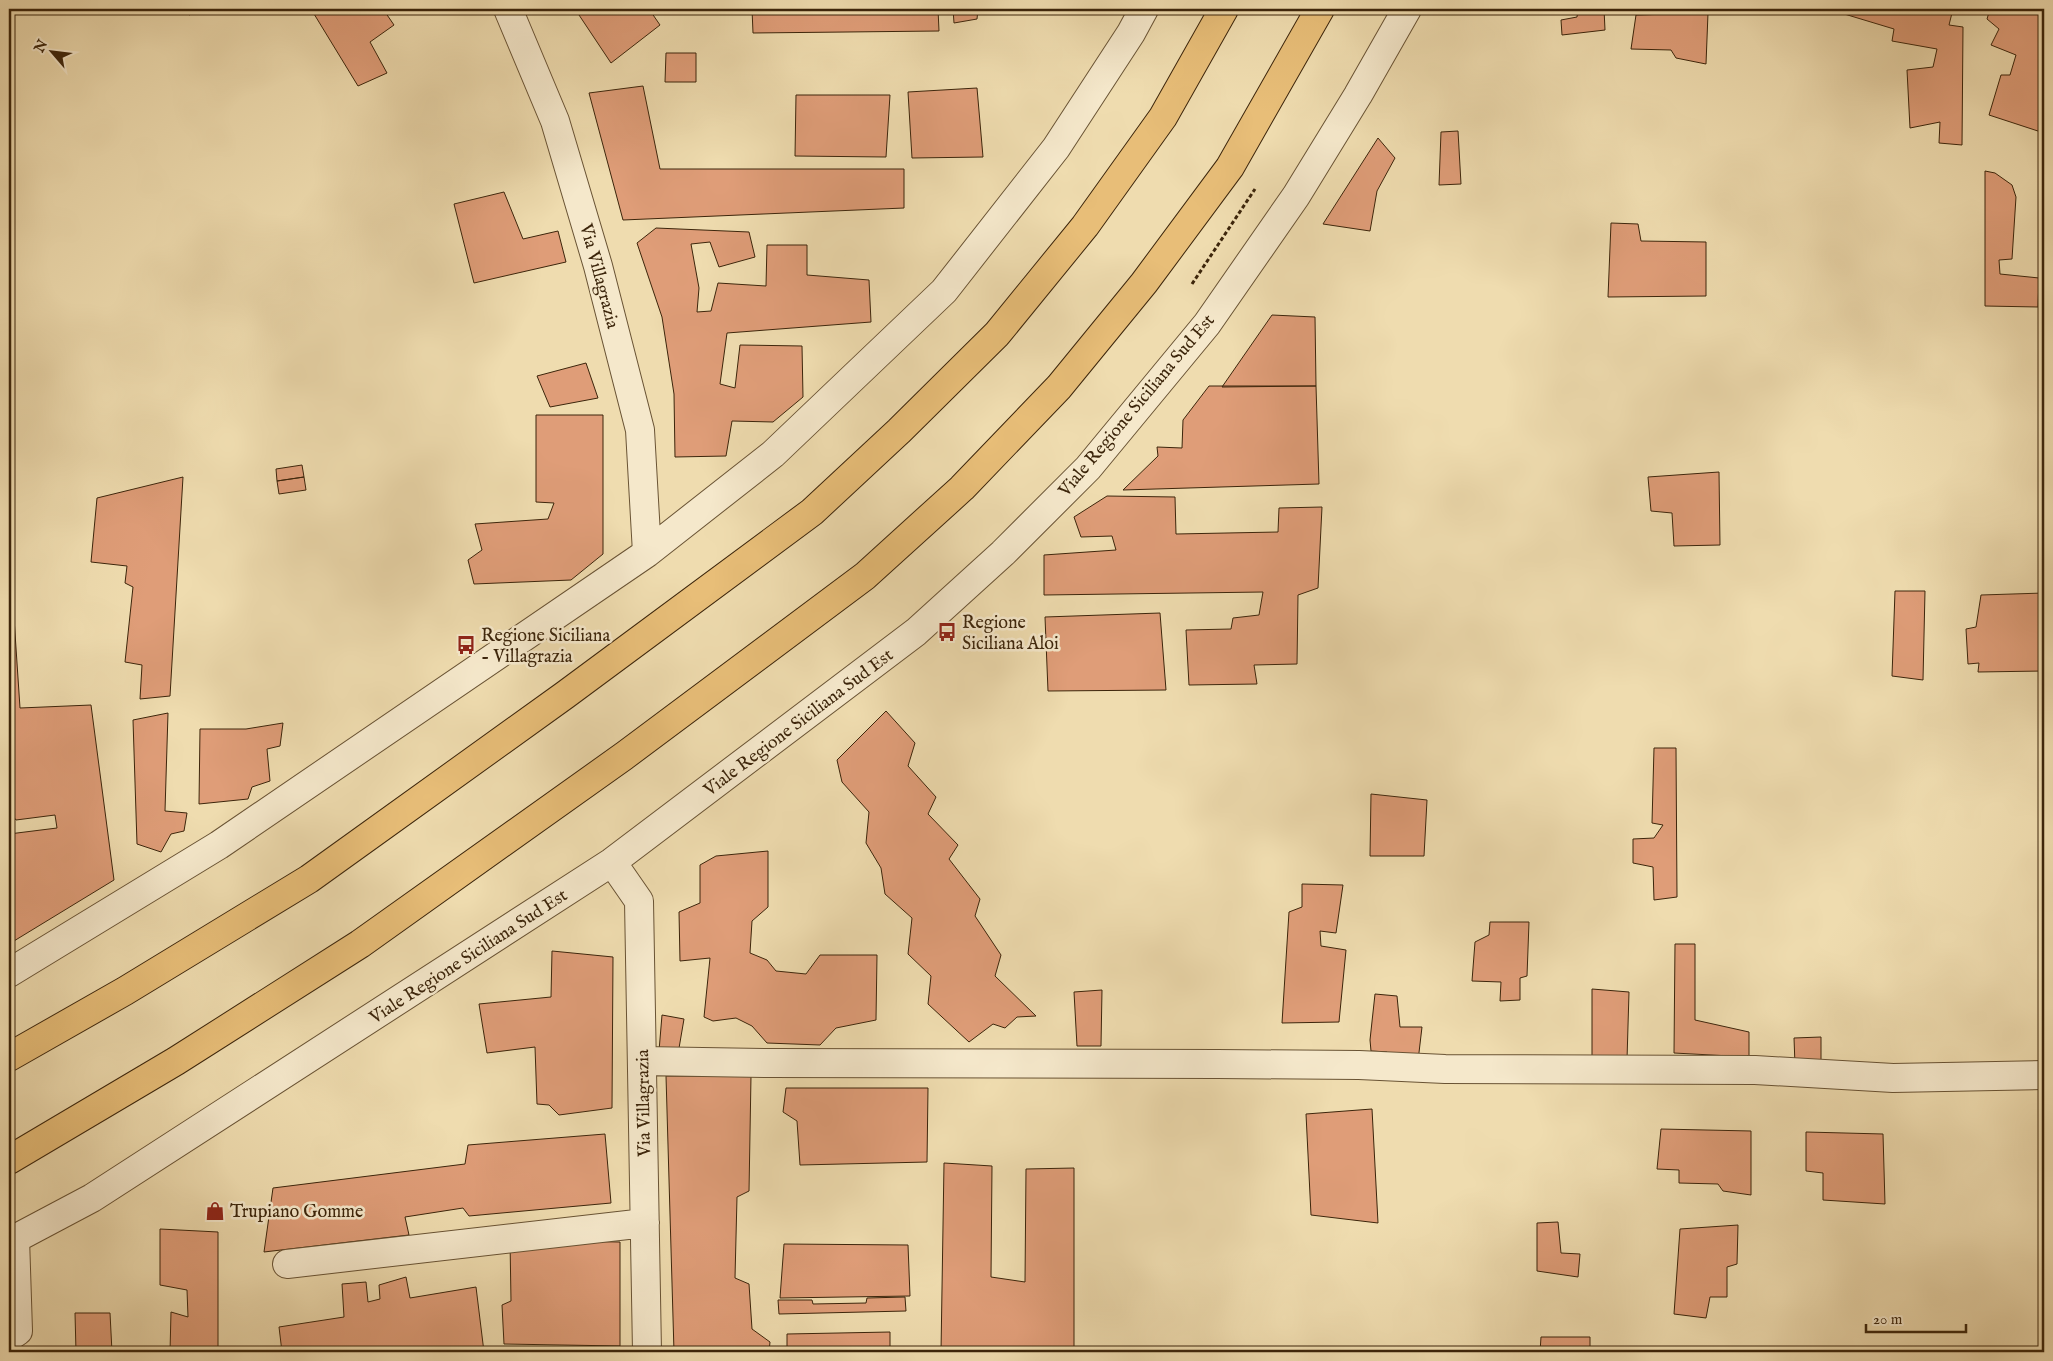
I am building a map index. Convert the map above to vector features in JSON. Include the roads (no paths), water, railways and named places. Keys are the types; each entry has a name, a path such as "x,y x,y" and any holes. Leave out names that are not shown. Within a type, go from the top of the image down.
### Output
{"main road":[{"path":"9,1057 125,991 309,879 812,512 899,432 997,334 1085,226 1162,117 1224,9"},
{"path":"9,1160 176,1062 360,944 624,756 866,576 962,488 1052,394 1144,283 1230,166 1320,9"}],"street":[{"name":"Via Villagrazia","path":"508,9 555,120 598,266 640,430 647,553"},
{"path":"9,973 219,845 647,553 773,454 944,290 1056,148 1131,33 1144,9"},
{"name":"Viale Regione Siciliana Sud Est","path":"12,1240 92,1198 612,862 916,632 1003,553 1088,468 1207,324 1280,220 1358,94 1407,9"},
{"name":"Via Villagrazia","path":"612,862 639,902 647,1352"},
{"path":"642,1061 1359,1065 1445,1070 1755,1070 1893,1078 2044,1075"},
{"path":"287,1264 645,1223"},
{"path":"9,1337 18,1331 12,1240"}],"place":[{"name":"Regione Siciliana Aloi","path":"947,632"},
{"name":"Regione Siciliana - Villagrazia","path":"466,645"},
{"name":"Trupiano Gomme","path":"215,1211"}]}
